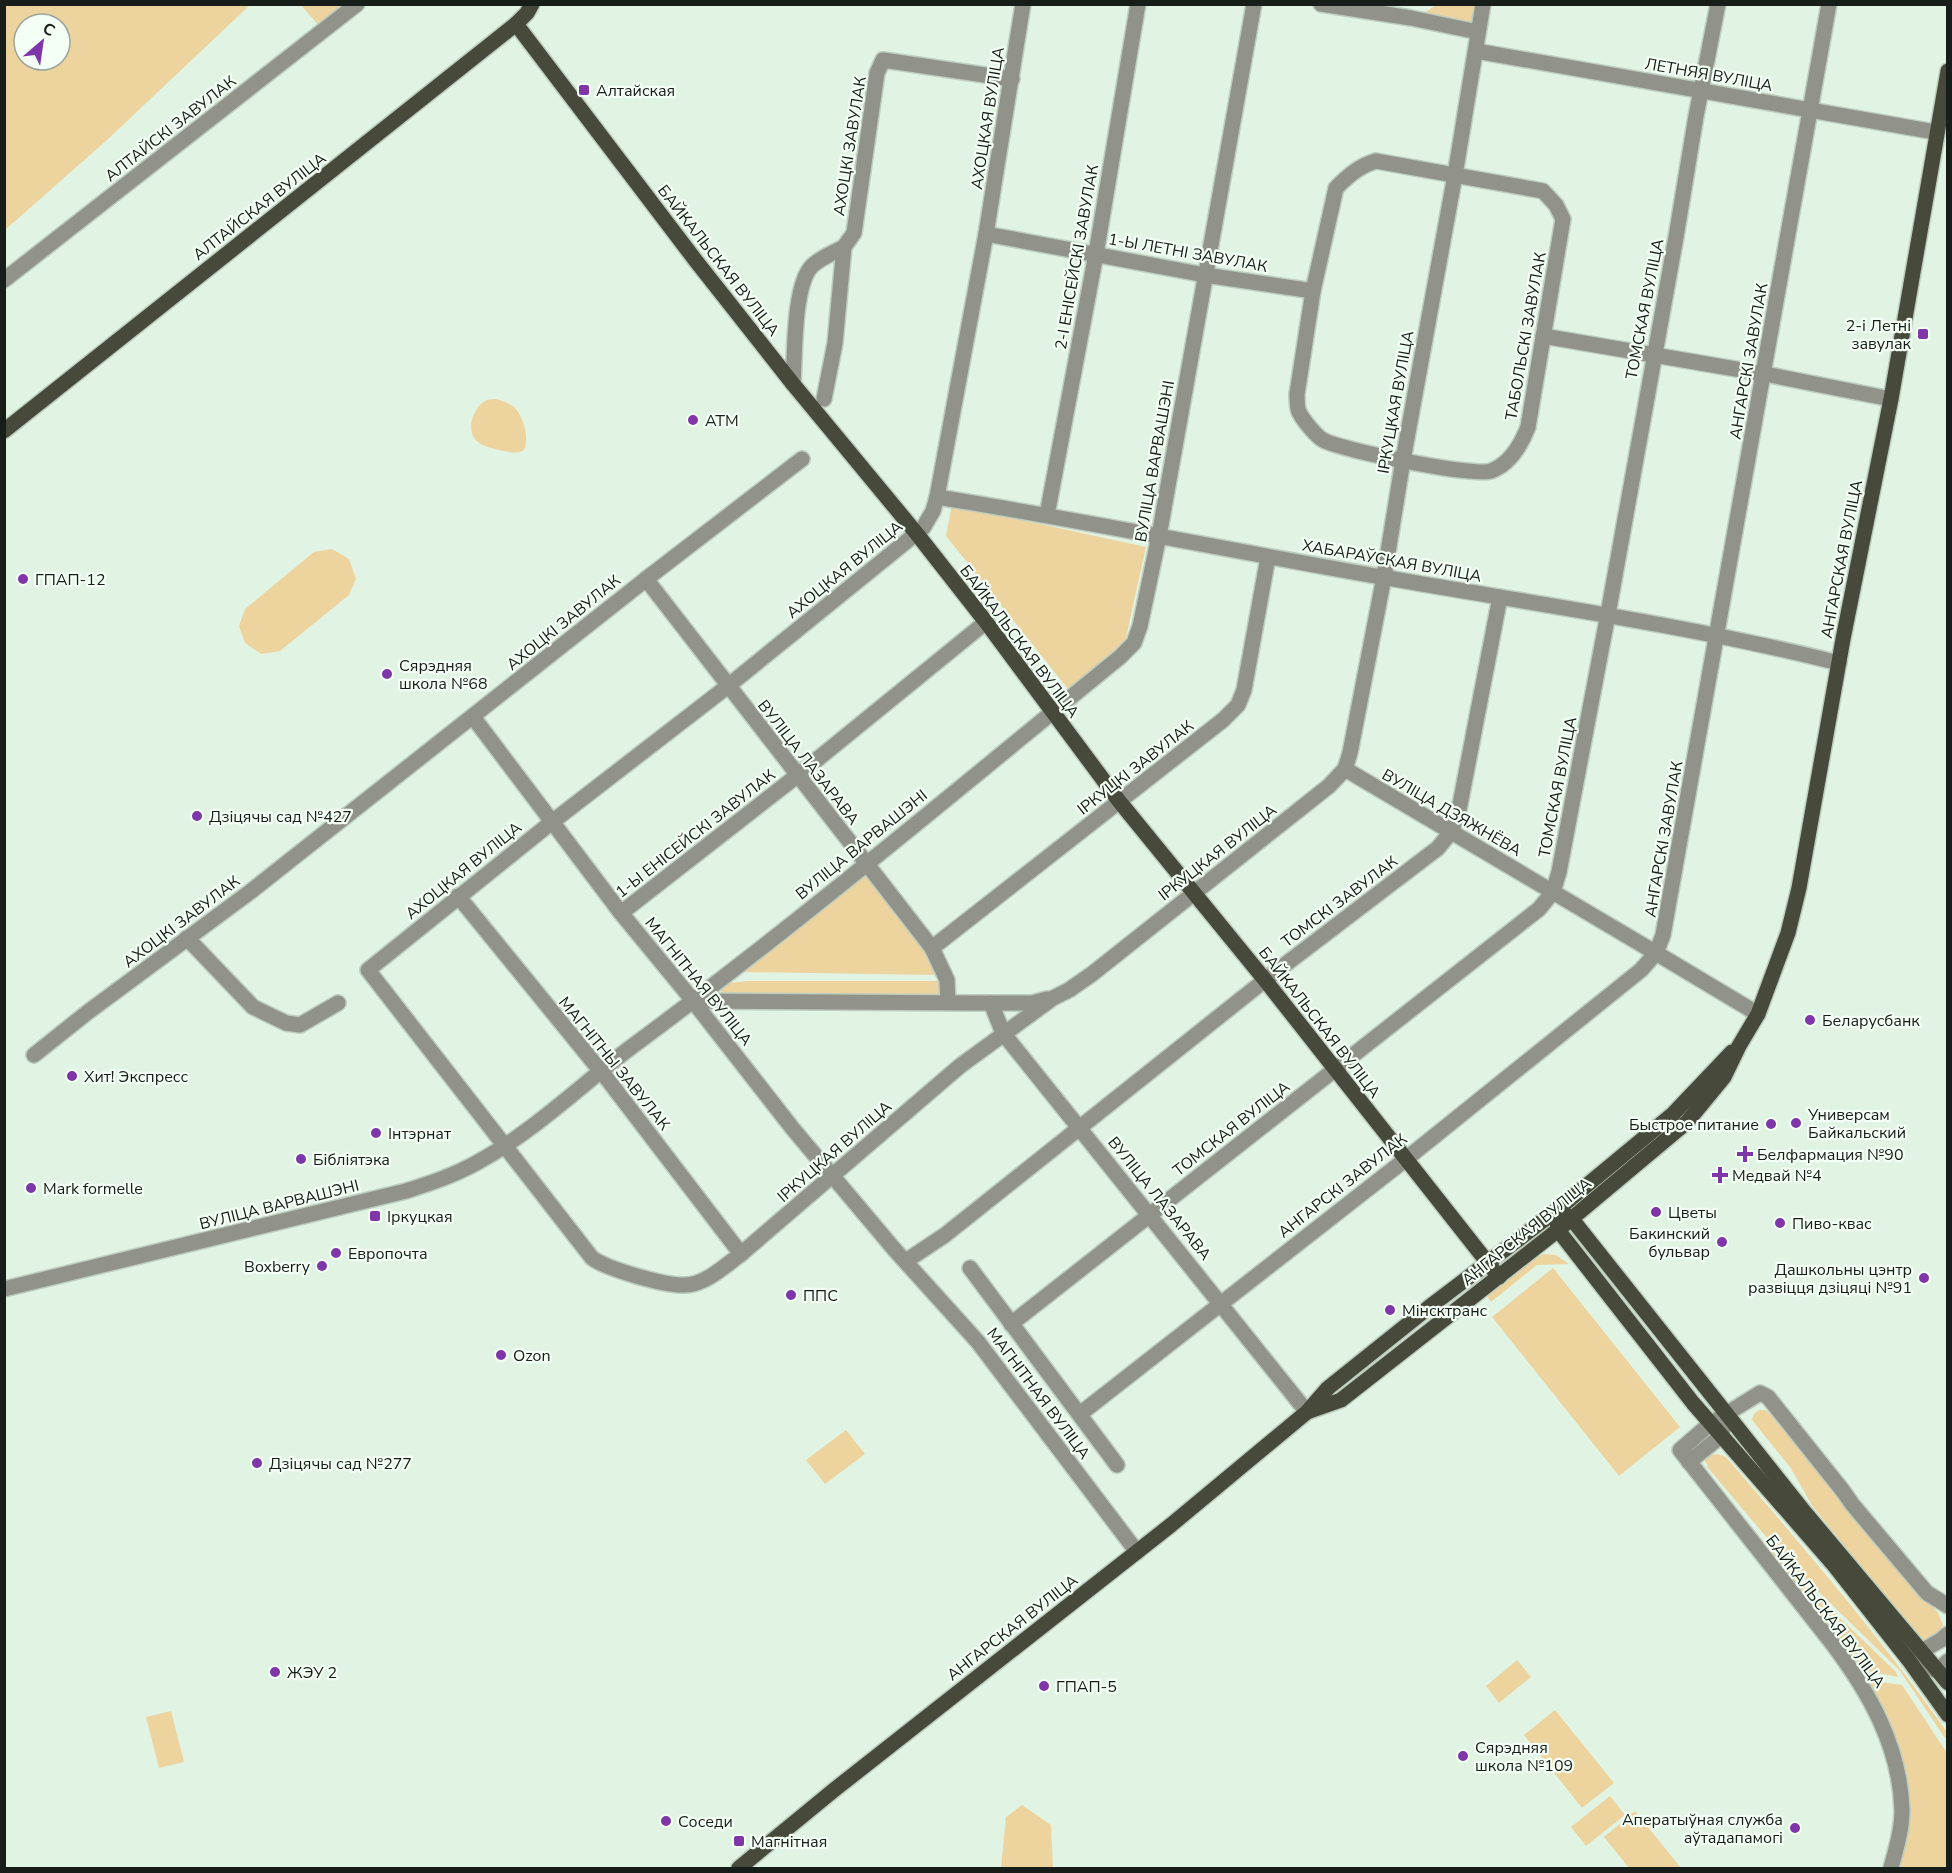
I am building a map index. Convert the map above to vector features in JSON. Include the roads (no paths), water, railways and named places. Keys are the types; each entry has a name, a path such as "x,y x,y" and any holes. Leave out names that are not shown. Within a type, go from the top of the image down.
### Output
{"main road":[{"name":"АЛТАЙСКАЯ ВУЛІЦА","path":"4,431 516,24 532,4"},
{"name":"БАЙКАЛЬСКАЯ ВУЛІЦА","path":"516,24 696,261 986,622 1119,801 1265,980 1499,1277"},
{"name":"АНГАРСКАЯ ВУЛІЦА","path":"1307,1412 1341,1400 1558,1230 1687,1122 1724,1077 1738,1046 1758,1014 1788,933 1799,888 1839,663 1891,399 1947,71"},
{"name":"АНГАРСКАЯ ВУЛІЦА","path":"739,1869 834,1790 1137,1552 1307,1412 1328,1388 1557,1210 1673,1114 1738,1046"},
{"path":"1557,1210 1571,1218 1802,1509 1843,1556 1914,1656 1947,1715"},
{"path":"1557,1210 1558,1230 1715,1430 1914,1656"},
{"path":"1942,1666 1947,1683"}],"street":[{"name":"АЛТАЙСКІ ЗАВУЛАК","path":"4,280 357,4"},
{"name":"АХОЦКАЯ ВУЛІЦА","path":"505,1145 368,969 552,822 728,686 917,534 928,520 937,497 986,234 1023,4"},
{"name":"2-І ЕНІСЕЙСКІ ЗАВУЛАК","path":"1047,515 1096,254 1138,4"},
{"name":"ВУЛІЦА ВАРВАШЭНІ","path":"4,1289 406,1191 458,1173 505,1145 693,1001 866,864 1120,657 1134,643 1140,626 1159,536 1254,4"},
{"path":"1321,4 1411,18 1478,32"},
{"name":"ІРКУЦКАЯ ВУЛІЦА","path":"505,1145 592,1258 600,1264 639,1276 685,1285 702,1281 741,1254 960,1066 1053,998 1092,974 1329,786 1344,770 1350,753 1384,577 1483,4"},
{"name":"ТОМСКАЯ ВУЛІЦА","path":"1011,1324 1539,909 1553,892 1559,872 1608,614 1718,4"},
{"name":"АНГАРСКІ ЗАВУЛАК","path":"1080,1414 1406,1159 1641,970 1656,953 1663,935 1718,636 1829,4"},
{"name":"ЛЕТНЯЯ ВУЛІЦА","path":"1476,51 1935,132"},
{"name":"АХОЦКІ ЗАВУЛАК","path":"824,399 835,344 844,247 854,233 877,73 883,60 1012,79"},
{"name":"ТАБОЛЬСКІ ЗАВУЛАК","path":"1376,160 1455,175 1543,191 1556,205 1563,219 1528,427 1522,444 1509,459 1491,471 1478,472 1403,460 1322,440 1298,411 1297,394 1313,291 1336,188 1363,164 1376,160"},
{"name":"1-Ы ЛЕТНІ ЗАВУЛАК","path":"986,234 1205,275 1313,291"},
{"path":"793,384 797,312 804,279 810,268 844,247"},
{"path":"1543,336 1765,374 1891,399"},
{"name":"АХОЦКІ ЗАВУЛАК","path":"34,1055 250,892 646,579 802,459"},
{"name":"ХАБАРАЎСКАЯ ВУЛІЦА","path":"937,497 1047,515 1268,557 1608,614 1839,663"},
{"name":"ІРКУЦКІ ЗАВУЛАК","path":"932,948 1223,720 1238,705 1244,690 1268,557"},
{"name":"ВУЛІЦА ЛАЗАРАВА","path":"646,579 932,948 947,980 948,1002"},
{"name":"ТОМСКІ ЗАВУЛАК","path":"906,1261 945,1235 1265,980 1438,848 1451,832 1458,814 1500,597"},
{"name":"1-Ы ЕНІСЕЙСКІ ЗАВУЛАК","path":"621,913 798,775 986,622"},
{"name":"МАГНІТНАЯ ВУЛІЦА","path":"473,717 621,913 793,1130 978,1342 1137,1552"},
{"name":"ВУЛІЦА ДЗЯЖНЁВА","path":"1344,770 1758,1014"},
{"name":"МАГНІТНЫ ЗАВУЛАК","path":"458,896 600,1071 741,1254"},
{"path":"187,938 253,1007 286,1023 300,1025 338,1003"},
{"path":"693,1001 991,1003 1032,1002 1053,998"},
{"name":"ВУЛІЦА ЛАЗАРАВА","path":"991,1003 1003,1033 1307,1412"},
{"name":"МАГНІТНАЯ ВУЛІЦА","path":"970,1268 1118,1465"},
{"name":"БАЙКАЛЬСКАЯ ВУЛІЦА","path":"1891,1869 1899,1839 1902,1811 1899,1782 1887,1736 1872,1703 1855,1674 1832,1643 1684,1456 1715,1430 1727,1415 1760,1393 1768,1397 1852,1504 1927,1593 1947,1606"},
{"path":"1914,1656 1947,1634"},
{"path":"1914,1656 1942,1666"}],"place":[{"name":"Алтайская","path":"584,90"},
{"name":"2-і Летні завулак","path":"1923,334"},
{"name":"АТМ","path":"693,420"},
{"name":"ГПАП-12","path":"23,579"},
{"name":"Сярэдняя школа №68","path":"387,674"},
{"name":"Дзіцячы сад №427","path":"197,816"},
{"name":"Беларусбанк","path":"1810,1020"},
{"name":"Хит! Экспресс","path":"72,1076"},
{"name":"Универсам Байкальский","path":"1796,1123"},
{"name":"Быстрое питание","path":"1771,1124"},
{"name":"Інтэрнат","path":"376,1133"},
{"name":"Белфармация №90","path":"1745,1154"},
{"name":"Бібліятэка","path":"301,1159"},
{"name":"Медвай №4","path":"1720,1175"},
{"name":"Mark formelle","path":"31,1188"},
{"name":"Цветы","path":"1656,1212"},
{"name":"Іркуцкая","path":"375,1216"},
{"name":"Пиво-квас","path":"1780,1223"},
{"name":"Бакинский бульвар","path":"1722,1242"},
{"name":"Европочта","path":"336,1253"},
{"name":"Boxberry","path":"322,1266"},
{"name":"Дашкольны цэнтр развіцця дзіцяці №91","path":"1924,1278"},
{"name":"ППС","path":"791,1295"},
{"name":"Мінсктранс","path":"1390,1310"},
{"name":"Ozon","path":"501,1355"},
{"name":"Дзіцячы сад №277","path":"257,1463"},
{"name":"ЖЭУ 2","path":"275,1672"},
{"name":"ГПАП-5","path":"1044,1686"},
{"name":"Сярэдняя школа №109","path":"1463,1756"},
{"name":"Соседи","path":"666,1821"},
{"name":"Аператыўная служба аўтадапамогі","path":"1795,1828"},
{"name":"Магнітная","path":"739,1841"}]}
